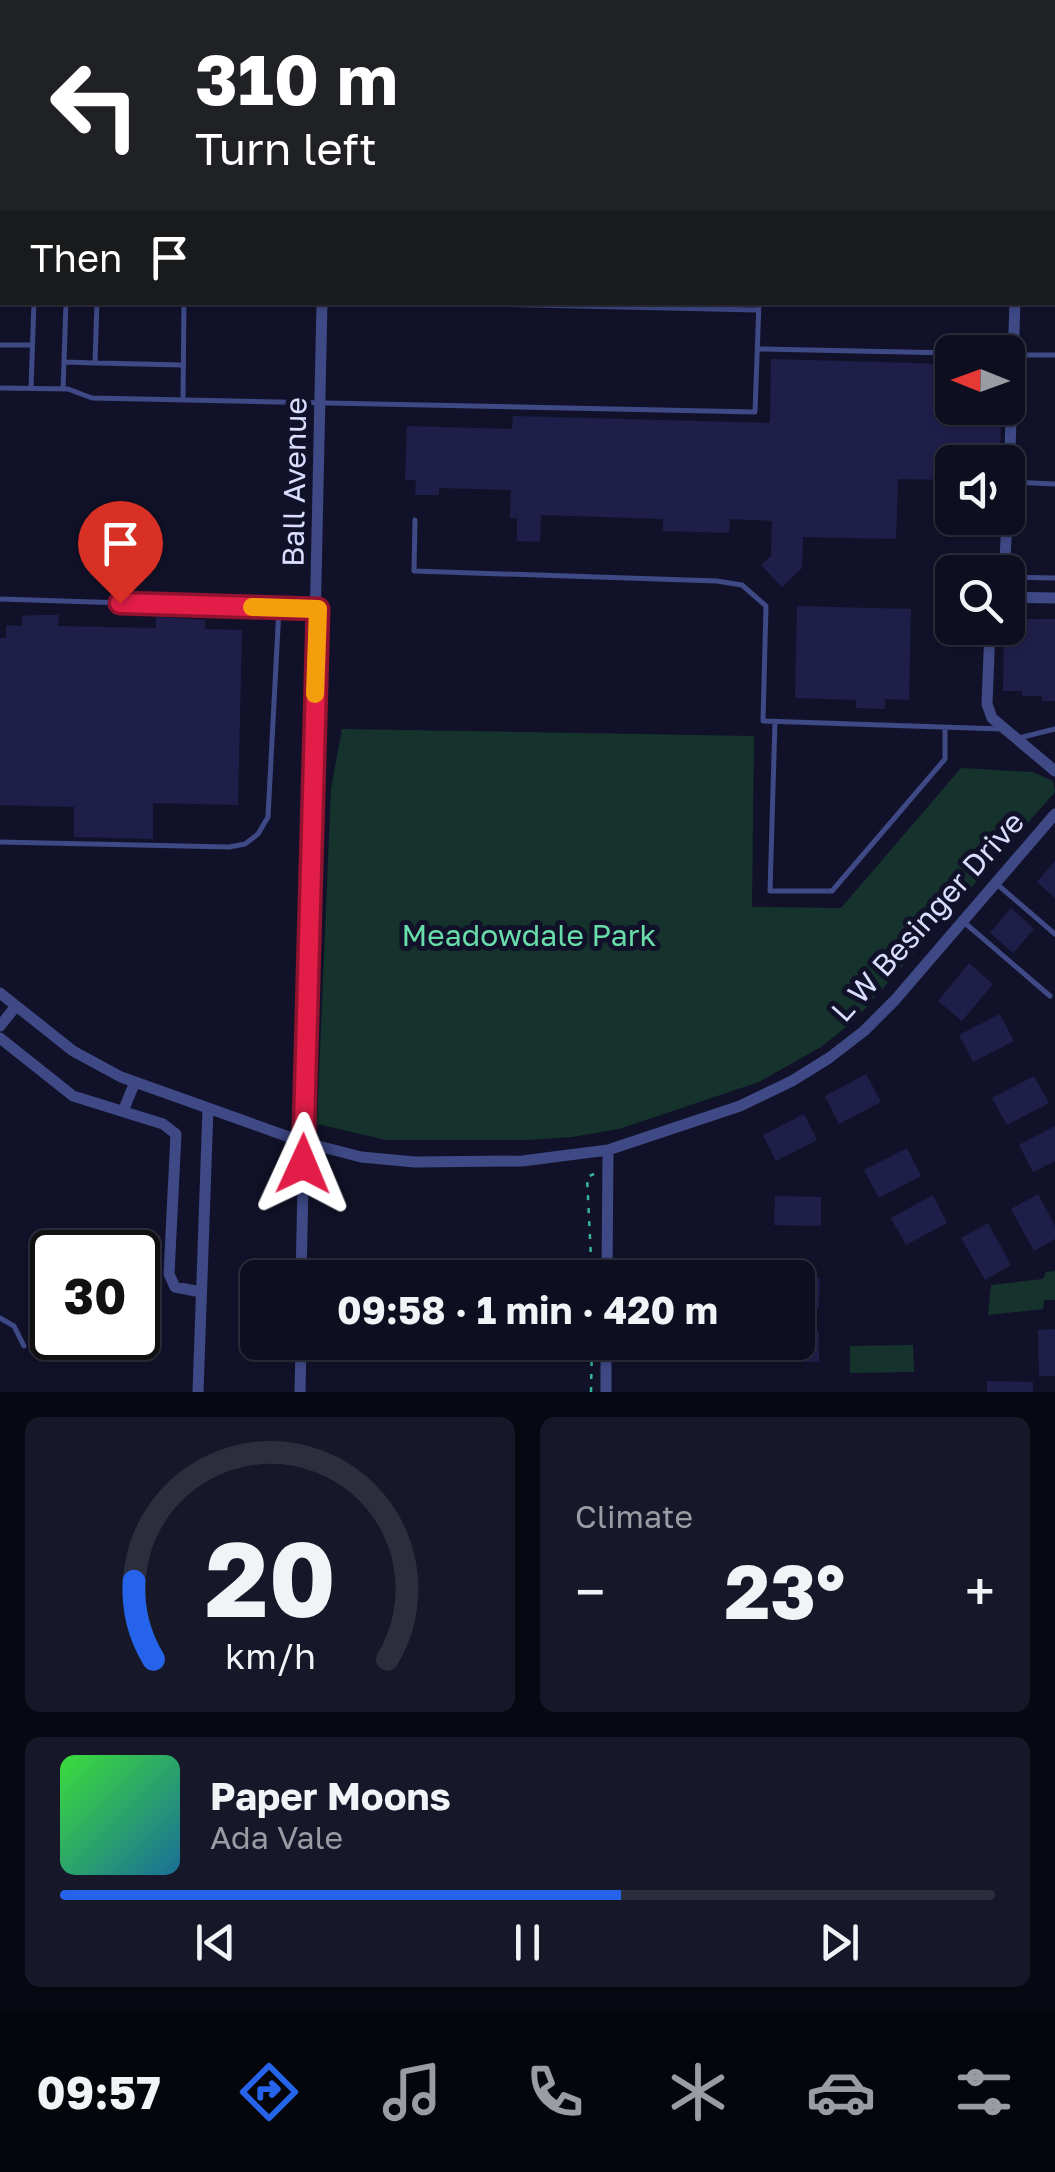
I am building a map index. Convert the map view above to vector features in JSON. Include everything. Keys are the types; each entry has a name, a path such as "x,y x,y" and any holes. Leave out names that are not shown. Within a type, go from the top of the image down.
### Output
{"street":[{"name":"Ball Avenue","path":"302,1260 322,305"},
{"path":"1012,335 1015,305"},
{"path":"1025,597 1055,598"},
{"path":"990,645 988,704 992,718 1055,772"},
{"name":"L W Besinger Drive","path":"0,993 72,1051 135,1082 303,1142 360,1157 429,1162 522,1161 608,1150 740,1106 829,1058 895,1000 1055,814"},
{"path":"0,1026 16,1006"},
{"path":"0,1038 73,1096 162,1124 176,1134 169,1274 174,1287 201,1292"},
{"path":"123,1111 135,1082"},
{"path":"198,1392 208,1108"},
{"path":"607,1260 608,1150"},
{"path":"300,1392 301,1360"},
{"path":"606,1360 606,1392"}],"lane":[{"path":"32,388 34,305"},
{"path":"63,389 66,305"},
{"path":"95,363 96,305"},
{"path":"182,399 184,305"},
{"path":"0,388 63,389 92,398 755,412 759,306 614,305"},
{"path":"0,345 32,345"},
{"path":"758,349 935,353"},
{"path":"1025,355 1055,356"},
{"path":"64,362 183,366"},
{"path":"1025,483 1055,484"},
{"path":"415,520 414,572 717,580 742,585 766,606 762,721 1004,729"},
{"path":"1025,577 1055,578"},
{"path":"0,599 318,609"},
{"path":"0,842 204,847 246,844 258,834 268,817 279,608"},
{"path":"775,721 770,891 832,891 945,759 945,727"},
{"path":"1016,739 1055,729"},
{"path":"996,884 1055,934"},
{"path":"963,921 1050,996"},
{"path":"0,1318 14,1326 24,1346"}],"path":[{"path":"591,1260 587,1177 608,1170"},
{"path":"591,1392 592,1360"}],"green space":[{"name":"Meadowdale Park","path":"342,729 754,736 752,907 841,908 961,768 1033,772 1053,781 1055,792 856,1019 821,1047 759,1082 619,1129 572,1137 386,1140 317,1124 331,788"},
{"path":"1055,1271 1055,1300 1044,1300 1043,1309 988,1315 991,1285 1043,1279 1046,1272"},
{"path":"913,1345 914,1372 850,1373 850,1346"}],"building":[{"path":"771,359 935,364 935,425 1001,425 1000,445 935,445 935,480 898,479 896,539 803,537 802,568 782,587 761,565 771,556 772,521 730,519 729,533 663,531 663,519 541,515 540,542 517,541 517,518 510,518 511,490 439,488 439,495 415,495 416,480 405,480 407,426 512,429 513,416 770,423"},
{"path":"797,606 911,609 909,700 885,699 885,709 856,708 856,700 795,698"},
{"path":"59,615 58,626 156,628 156,617 205,620 205,629 242,630 238,805 153,803 153,839 74,837 74,807 0,805 0,638 6,638 6,625 22,626 22,616"},
{"path":"1025,619 1055,619 1055,701 1022,696 1022,691 1003,691 1004,645 1025,645"},
{"path":"1055,861 1055,898 1037,882"},
{"path":"1011,908 1034,929 1013,953 990,933"},
{"path":"969,963 993,984 962,1021 938,1001"},
{"path":"1000,1014 1014,1041 973,1062 959,1035"},
{"path":"866,1074 881,1102 839,1124 825,1096"},
{"path":"1034,1076 1049,1103 1007,1125 992,1098"},
{"path":"804,1114 817,1140 776,1161 763,1135"},
{"path":"1055,1126 1055,1161 1033,1172 1019,1145"},
{"path":"907,1148 921,1176 879,1198 864,1170"},
{"path":"1038,1194 1055,1226 1055,1239 1034,1251 1011,1209"},
{"path":"933,1195 947,1223 906,1245 891,1218"},
{"path":"775,1196 821,1197 821,1226 774,1225"},
{"path":"988,1223 1011,1265 985,1280 961,1238"},
{"path":"815,1278 820,1278 819,1308 815,1308"},
{"path":"1055,1329 1055,1376 1039,1376 1038,1330"},
{"path":"815,1331 819,1331 819,1362 773,1362 815,1360"},
{"path":"987,1381 1033,1382 1033,1392 987,1392"}],"slow traffic":[{"path":"252,607 318,609 315,694"}],"route":[{"path":"120,603 318,609 303,1164"}]}
